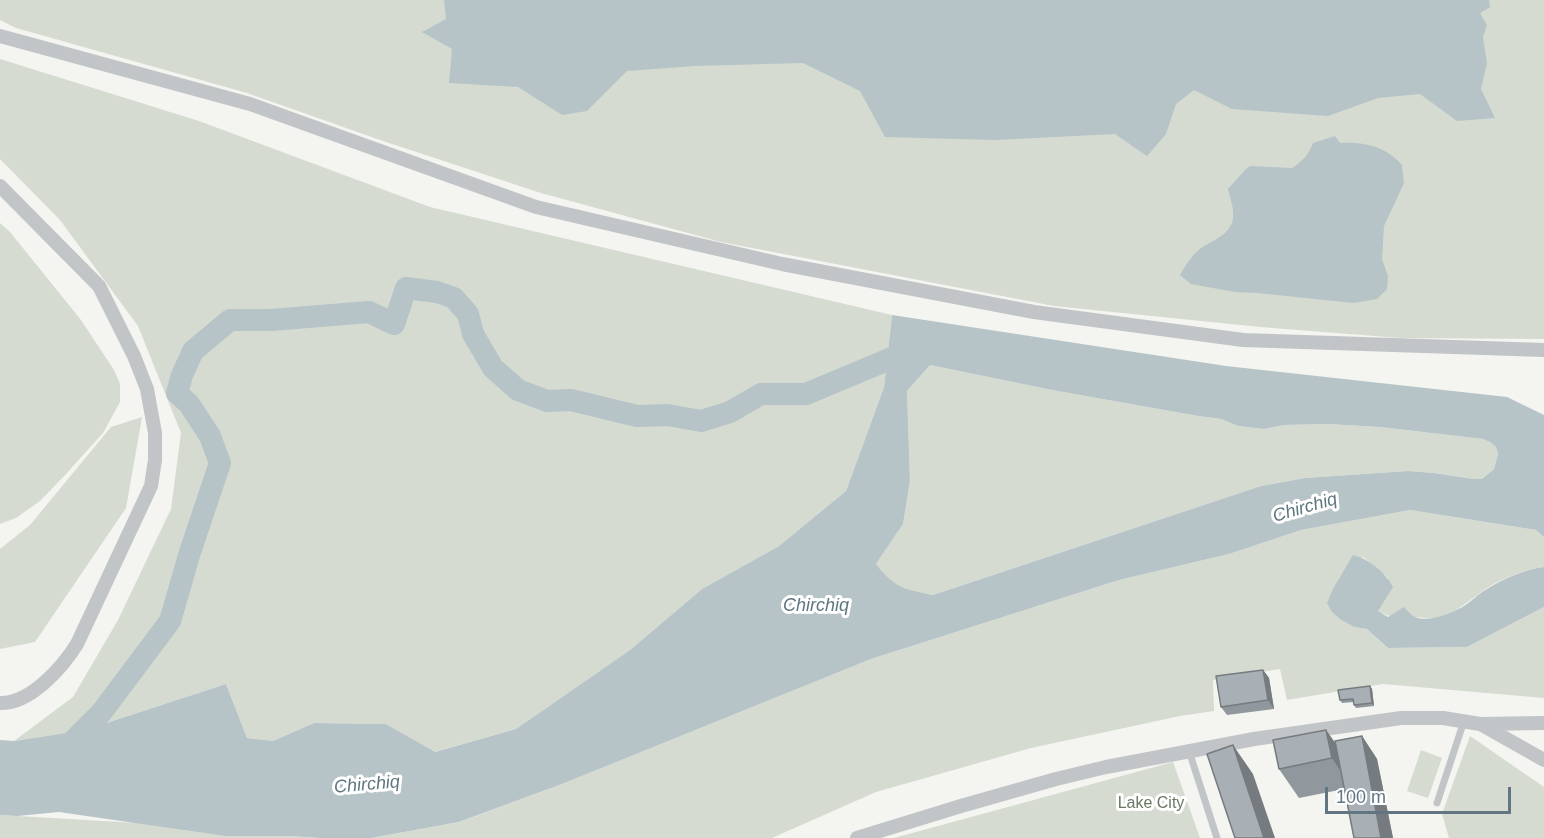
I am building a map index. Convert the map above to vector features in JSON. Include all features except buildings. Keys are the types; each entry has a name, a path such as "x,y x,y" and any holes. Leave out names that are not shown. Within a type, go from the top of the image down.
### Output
{"street":[{"path":"0,36 250,104 536,207 791,266 1034,312 1243,340 1544,350"},
{"path":"0,186 99,286 134,356 147,389 154,433 155,460 151,486 77,644 65,663 30,693 9,704 0,703"},
{"path":"857,838 1056,779 1106,767 1254,739 1401,718 1443,718 1480,724 1544,723"},
{"path":"1480,724 1544,760"}],"lane":[{"path":"1437,803 1464,721"},
{"path":"1190,751 1217,838"}],"green space":[{"path":"0,0 1544,0 1544,339 1400,338 1260,327 1054,306 721,242 541,193 247,93 16,28 0,20"},
{"path":"0,59 199,121 430,207 892,315 884,387 846,491 779,546 702,589 630,650 516,729 434,752 386,724 314,723 273,741 247,738 226,684 85,730 14,741 73,697 118,620 171,509 181,433 138,326 60,220 0,159"},
{"path":"0,223 10,232 81,320 114,370 120,384 120,402 103,433 40,501 16,518 0,524"},
{"path":"930,365 1052,390 1221,419 1238,426 1264,429 1284,425 1328,424 1380,427 1483,439 1496,447 1498,454 1494,469 1482,479 1408,471 1305,478 1261,486 933,595 909,591 890,581 876,564 903,524 910,481 907,391"},
{"path":"142,417 126,508 35,642 0,649 0,549 30,525 111,427"},
{"path":"1410,510 1536,530 1544,537 1544,567 1521,572 1498,582 1447,615 1430,618 1396,617 1378,611 1388,578 1363,557 1332,612 1354,627 1367,629 1388,648 1467,647 1544,607 1544,698 1383,684 1287,700 1280,669 1213,680 1214,711 1180,716 1031,748 876,792 772,838 371,838 460,822 562,784 871,659 1119,580 1229,554 1301,530"},
{"path":"1470,736 1544,787 1544,838 1449,838 1442,814"},
{"path":"1421,750 1442,758 1428,798 1407,791"},
{"name":"Lake City","path":"1173,762 1200,838 894,838"},
{"path":"0,815 138,823 225,836 320,838 0,838"}],"water":[{"path":"444,0 1489,0 1490,7 1480,13 1487,25 1483,37 1487,63 1481,89 1495,118 1457,121 1420,94 1378,98 1328,116 1232,109 1194,90 1176,104 1166,134 1147,156 1115,134 995,140 885,137 860,91 803,63 695,66 627,71 587,111 562,115 518,87 449,83 452,49 422,32 446,19"},
{"path":"1335,136 1340,143 1357,143 1381,149 1402,165 1404,183 1384,226 1382,259 1388,276 1387,289 1377,299 1354,303 1235,292 1191,284 1180,275 1197,251 1221,236 1229,228 1233,214 1228,189 1245,170 1250,166 1292,168 1305,157 1313,143"},
{"name":"Chirchiq","path":"892,315 1226,366 1507,397 1544,415 1544,537 1536,530 1410,510 1301,530 1229,554 1119,580 871,659 562,784 459,822 371,838 225,836 59,812 17,816 0,815 0,740 14,741 85,730 226,684 247,738 273,741 314,723 386,724 435,752 516,729 630,650 702,589 779,546 846,491 884,387","holes":["930,365 1052,390 1221,419 1238,426 1264,429 1284,425 1328,424 1380,427 1483,439 1496,447 1498,454 1494,469 1482,479 1408,471 1305,478 1261,486 933,595 907,589 894,583 876,564 903,524 910,481 907,391"]},
{"name":"Chirchiq","path":"1353,555 1376,567 1393,587 1378,611 1388,617 1404,607 1421,619 1453,612 1507,578 1544,567 1544,607 1467,647 1388,648 1367,629 1354,627 1340,619 1327,603"}],"waterway":[{"path":"62,752 101,713 170,621 220,463 210,436 189,404 177,393 193,351 230,320 271,320 369,312 394,324 406,288 437,292 454,298 468,314 473,334 493,368 518,390 547,401 571,400 637,416 668,415 701,421 730,412 761,394 806,394 892,358 917,352"}]}
